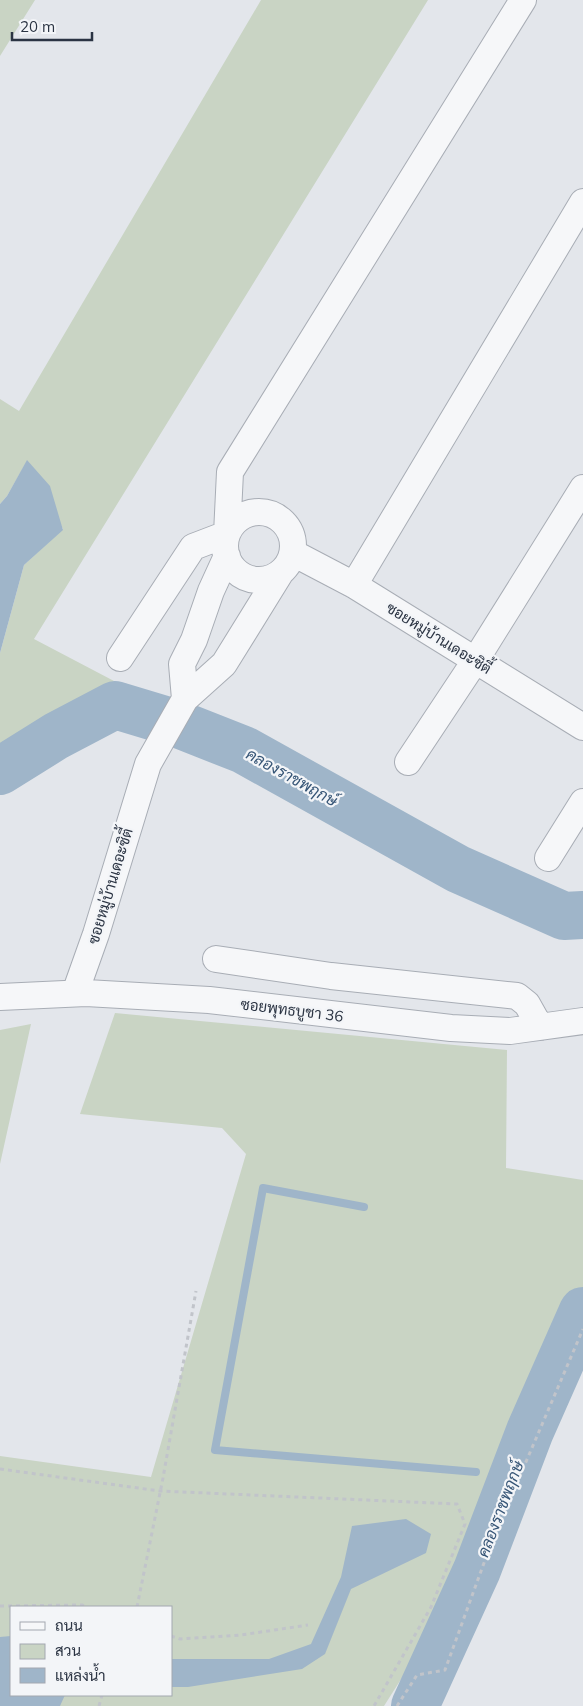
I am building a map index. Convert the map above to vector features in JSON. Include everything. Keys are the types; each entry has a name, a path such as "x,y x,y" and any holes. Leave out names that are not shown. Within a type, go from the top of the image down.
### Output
{"street":[{"path":"182,705 182,664 194,640 227,545 233,524 242,516 252,512 264,512 274,515 284,522 290,531 293,542 287,563 272,578 250,579 239,574 232,566 227,545 230,472 522,0"},
{"path":"354,585 583,202"},
{"path":"408,762 475,661 583,488"},
{"path":"120,658 193,547 227,545"},
{"name":"ซอยหมู่บ้านเดอะซิตี้","path":"75,993 96,934 148,764 182,705 224,664 287,563 354,585 583,727"},
{"path":"548,858 583,802"},
{"path":"216,959 330,976 517,996 526,1004 540,1027"},
{"path":"259,1006 263,966"},
{"name":"ซอยพุทธบูชา 36","path":"0,997 75,993 209,1000 451,1028 510,1031 583,1021"}],"path":[{"path":"137,1606 196,1291"},
{"path":"397,1706 417,1675 445,1670 492,1541 583,1329"},
{"path":"0,1469 160,1491 457,1504 465,1524 431,1607 374,1706"},
{"path":"0,1606 84,1606"},
{"path":"172,1636 180,1639 232,1635 308,1625"}],"green space":[{"path":"0,0 35,0 0,56"},
{"path":"261,0 428,0 34,639 154,702 118,726 0,765 0,653 24,565 63,529 27,461 7,496 0,504 0,399 19,411"},
{"path":"115,1013 507,1050 506,1168 583,1180 583,1304 493,1478 424,1643 384,1706 0,1706 0,1456 151,1477 246,1154 222,1128 80,1114"},
{"path":"31,1024 0,1164 0,1030"}],"water":[{"path":"27,460 50,486 63,530 24,565 0,653 0,504 7,496"},
{"path":"406,1519 431,1534 426,1553 351,1589 325,1654 302,1669 188,1687 172,1687 172,1659 269,1659 311,1644 341,1577 352,1526"},
{"path":"10,1636 10,1696 65,1696 60,1706 0,1706 0,1637"}],"waterway":[{"name":"คลองราชพฤกษ์","path":"0,771 56,736 115,705 178,724 244,750 458,869 564,916 583,915"},
{"path":"364,1207 263,1188 215,1450 476,1472"},
{"name":"คลองราชพฤกษ์","path":"415,1706 477,1570 530,1431 583,1311"}]}
